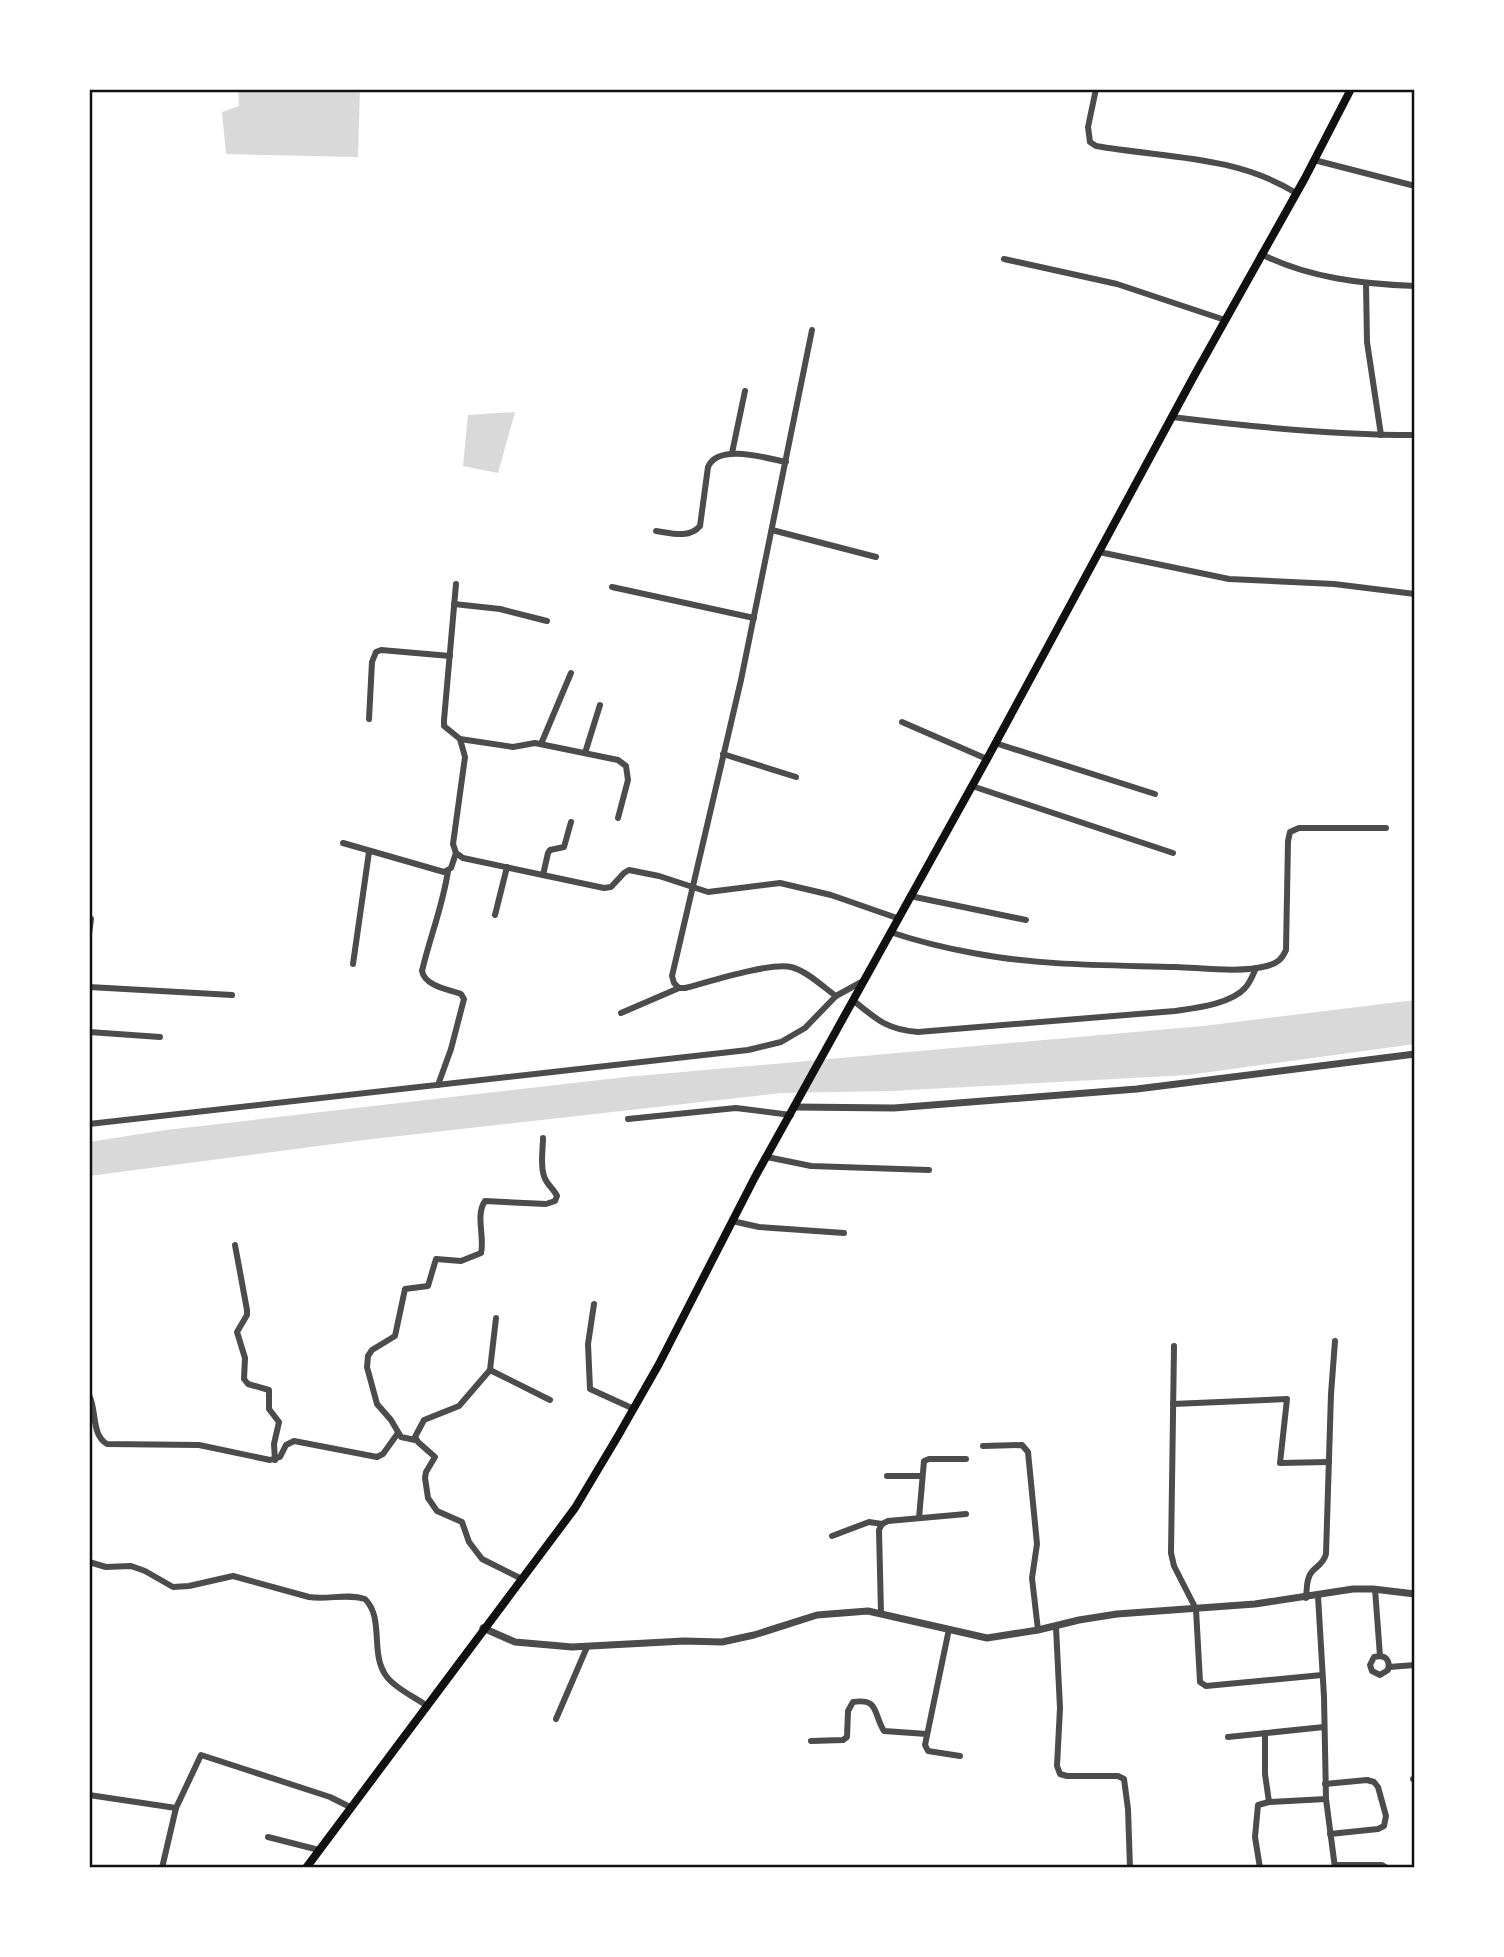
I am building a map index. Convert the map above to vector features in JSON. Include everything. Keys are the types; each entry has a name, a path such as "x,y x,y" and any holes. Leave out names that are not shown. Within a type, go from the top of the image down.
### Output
{"main road":[{"path":"306,1868 575,1508 634,1409 732,1221 1351,89"}],"street":[{"path":"1096,89 1088,127 1090,142 1096,146 1220,162 1266,176 1296,193"},
{"path":"1314,160 1415,186"},
{"path":"1261,254 1299,269 1341,280 1415,286"},
{"path":"1004,259 1117,284 1225,320"},
{"path":"1366,283 1367,342 1381,435"},
{"path":"679,988 674,983 673,967 754,618 812,330"},
{"path":"732,453 745,391"},
{"path":"1172,417 1256,426 1415,435"},
{"path":"656,531 684,534 697,531 700,527 711,461 718,456 732,453 786,462"},
{"path":"772,530 876,558"},
{"path":"1099,552 1229,579 1334,584 1415,594"},
{"path":"456,584 444,726 460,739 513,747 541,744 618,760 626,766 628,780 618,818"},
{"path":"612,587 754,618"},
{"path":"454,604 500,608 547,621"},
{"path":"369,719 372,662 376,652 382,650 450,656"},
{"path":"541,744 570,673"},
{"path":"585,753 600,705"},
{"path":"902,722 987,759"},
{"path":"460,739 465,757 453,844 456,853 463,858 604,888 611,887 624,873 638,871 692,889 721,892 780,883 831,895 897,918"},
{"path":"995,743 1155,794"},
{"path":"723,754 796,777"},
{"path":"972,786 1173,853"},
{"path":"543,875 550,850 564,847 571,822"},
{"path":"890,932 975,954 1050,963 1256,968 1270,966 1281,960 1286,950 1290,832 1299,828 1387,828"},
{"path":"343,843 448,871"},
{"path":"352,964 369,852"},
{"path":"438,1085 464,999 461,994 429,982 422,971 433,926 444,899 448,871 456,853"},
{"path":"495,915 507,867"},
{"path":"910,896 1026,920"},
{"path":"89,933 91,919"},
{"path":"621,1013 679,988 785,966 802,971 836,996"},
{"path":"854,1002 881,1023 898,1031 918,1032 1175,1012 1233,997 1244,990 1256,968"},
{"path":"89,1124 766,1046 781,1042 806,1028 836,996 865,980"},
{"path":"89,986 232,995"},
{"path":"89,1032 160,1037"},
{"path":"628,1119 736,1108 894,1108 1137,1089 1415,1054"},
{"path":"522,1579 482,1559 469,1542 462,1522 432,1506 425,1478 435,1457 415,1440 405,1439 398,1433 377,1404 367,1367 368,1356 380,1344 395,1336 405,1289 428,1286 436,1259 461,1261 481,1254 481,1218 485,1200 546,1204 555,1201 556,1192 543,1173 543,1138"},
{"path":"767,1157 811,1166 929,1170"},
{"path":"732,1221 759,1227 844,1233"},
{"path":"235,1245 247,1310 237,1332 245,1358 244,1379 248,1384 269,1390 269,1409 279,1422 274,1444 275,1460"},
{"path":"594,1304 588,1343 590,1389 634,1409"},
{"path":"415,1440 424,1420 456,1409 490,1370 496,1318"},
{"path":"1306,1598 1307,1581 1311,1573 1324,1563 1326,1554 1335,1341"},
{"path":"1174,1346 1171,1553 1174,1566 1196,1609 1202,1685 1322,1675"},
{"path":"490,1370 550,1400"},
{"path":"89,1395 98,1434 107,1444 199,1445 262,1460 275,1460 284,1452 286,1445 294,1441 377,1457 383,1454 398,1433"},
{"path":"1173,1404 1287,1399 1280,1463 1329,1462"},
{"path":"983,1446 1022,1444 1028,1452 1037,1544 1032,1578 1038,1630"},
{"path":"919,1518 922,1465 929,1459 966,1459"},
{"path":"887,1476 921,1476"},
{"path":"832,1536 869,1522 882,1524 888,1521 965,1514"},
{"path":"881,1613 879,1530 882,1524"},
{"path":"89,1562 106,1567 131,1566 173,1587 182,1588 233,1576 321,1599 350,1596 365,1598 375,1613 380,1665 385,1675 427,1706"},
{"path":"483,1628 515,1642 587,1647 731,1641 834,1612 881,1613 987,1638 1117,1614 1306,1598 1353,1589 1415,1594"},
{"path":"1375,1589 1380,1656"},
{"path":"1318,1596 1325,1784 1335,1867 1382,1865 1387,1868"},
{"path":"1056,1627 1060,1695 1057,1766 1060,1774 1067,1776 1118,1776 1124,1779 1130,1868"},
{"path":"949,1629 925,1745 928,1751 960,1756"},
{"path":"556,1719 587,1647"},
{"path":"1389,1667 1386,1658 1380,1656 1374,1657 1370,1662 1372,1671 1377,1674 1383,1674 1389,1667 1415,1665"},
{"path":"811,1741 843,1740 847,1737 850,1706 853,1702 865,1700 873,1705 884,1731 927,1734"},
{"path":"1228,1737 1324,1727"},
{"path":"1265,1733 1265,1773 1269,1802"},
{"path":"162,1868 176,1808 201,1755 330,1797 350,1807"},
{"path":"1325,1784 1367,1780 1374,1782 1378,1787 1386,1816 1384,1826 1378,1829 1330,1834"},
{"path":"89,1796 176,1808"},
{"path":"1259,1868 1255,1837 1258,1805 1326,1799"},
{"path":"268,1837 319,1850"}],"shaded area":[{"path":"238,89 360,89 358,157 226,154 222,112 239,106"},
{"path":"515,412 498,473 463,466 468,415"},
{"path":"1415,1000 1415,1044 1188,1075 891,1091 781,1093 364,1140 89,1176 89,1142 166,1130 626,1077 1203,1026"}]}
